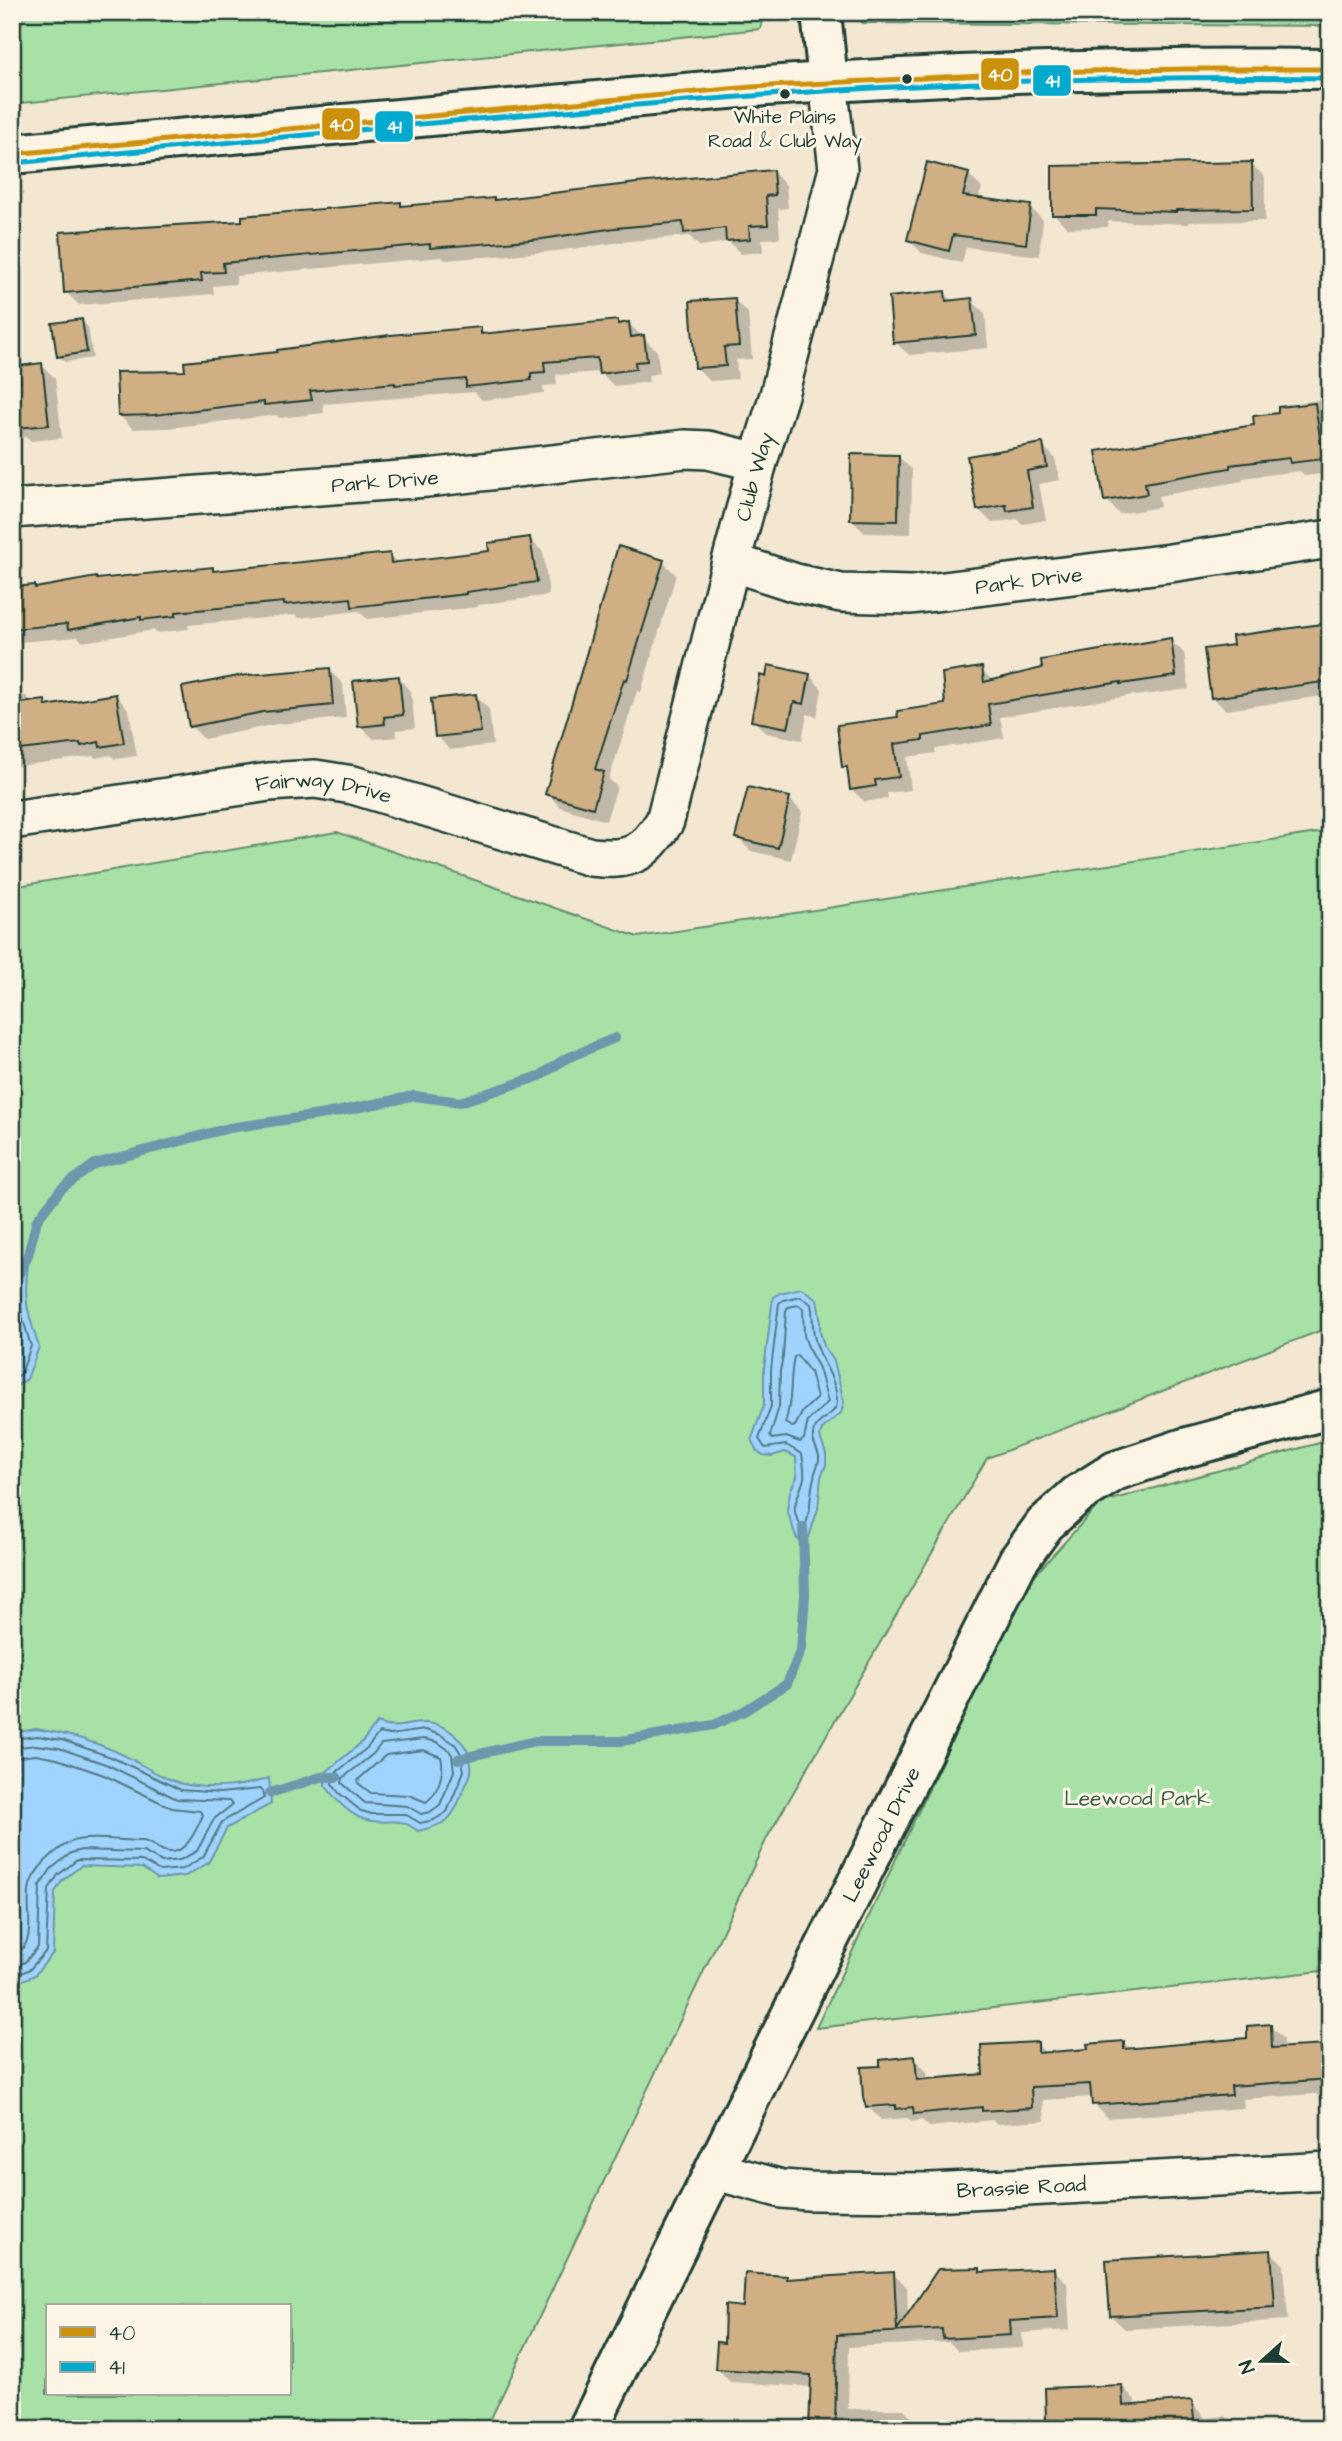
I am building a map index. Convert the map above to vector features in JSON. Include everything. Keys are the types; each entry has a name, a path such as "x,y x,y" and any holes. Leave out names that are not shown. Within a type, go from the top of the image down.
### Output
{"main road":[{"path":"821,12 828,82"},
{"path":"12,154 828,82 1101,69 1330,69"},
{"name":"Leewood Drive","path":"588,2429 1018,1560 1045,1524 1077,1495 1115,1471 1184,1448 1330,1409"}],"street":[{"name":"Club Way","path":"628,858 639,852 655,836 665,821 731,562 779,396 838,169 828,82"},
{"name":"Park Drive","path":"12,509 427,478 685,449 708,450 758,462"},
{"name":"Park Drive","path":"731,562 796,583 841,593 911,595 1170,563 1330,539"},
{"name":"Fairway Drive","path":"12,820 269,782 315,779 353,785 591,857 628,858"},
{"name":"Brassie Road","path":"716,2171 782,2189 930,2192 1330,2171"}],"green space":[{"path":"12,12 764,12 760,29 12,104"},
{"path":"860,12 1330,12 1330,26 862,23"},
{"path":"1330,831 1330,1327 987,1458 767,1838 486,2429 12,2429 12,887 337,832 638,937"},
{"name":"Leewood Park","path":"1330,1440 1330,1970 816,2028 1025,1586 1100,1503"}],"water":[{"path":"19,1256 28,1265 28,1307 39,1347 27,1379 12,1389 12,1261"},
{"path":"801,1288 817,1299 820,1332 824,1346 834,1361 844,1402 841,1413 822,1429 820,1437 826,1454 826,1465 821,1477 818,1509 809,1537 797,1539 787,1510 790,1491 797,1477 796,1457 785,1452 772,1456 763,1455 756,1450 752,1438 764,1405 764,1369 773,1297"},
{"path":"377,1723 395,1727 418,1723 433,1724 451,1732 464,1745 471,1762 470,1774 452,1815 443,1823 418,1831 400,1822 364,1819 345,1808 325,1785 326,1772 362,1742"},
{"path":"36,1729 76,1737 106,1747 183,1784 227,1787 269,1778 271,1804 227,1828 208,1863 185,1876 158,1879 142,1868 81,1866 63,1880 55,1892 53,1953 35,1975 12,1985 12,1733"}],"building":[{"path":"927,162 969,173 963,196 1031,205 1026,244 953,235 949,251 907,240"},
{"path":"1252,162 1253,209 1176,212 1096,209 1096,215 1052,215 1052,166"},
{"path":"773,170 775,195 766,196 768,225 749,226 750,239 726,241 725,228 684,233 683,222 615,228 542,239 430,248 430,244 223,263 224,272 201,273 202,281 64,293 60,232 242,221 242,216 401,202 401,206 494,200"},
{"path":"945,291 946,301 972,298 976,335 893,343 889,297"},
{"path":"735,298 739,346 724,347 726,366 695,368 690,301"},
{"path":"82,319 87,352 57,357 52,323"},
{"path":"618,320 618,324 629,322 631,337 644,335 647,361 635,362 636,369 599,374 597,358 544,362 545,372 531,373 531,380 466,387 466,379 395,383 310,391 312,400 118,416 116,372 185,371 184,362 277,352 390,335 481,327 481,334"},
{"path":"42,363 49,425 16,428 15,424 12,424 12,383 20,382 18,366"},
{"path":"1315,403 1323,459 1290,463 1289,458 1230,465 1230,468 1145,483 1147,494 1104,501 1096,451 1254,425 1253,416 1278,413 1278,407"},
{"path":"1043,443 1047,467 1027,471 1033,507 1007,511 1006,505 977,510 967,456"},
{"path":"851,454 899,455 898,521 850,520"},
{"path":"530,537 537,582 466,594 352,607 351,598 284,605 284,602 176,612 176,616 141,620 141,617 68,630 67,624 12,629 12,587 35,585 35,588 96,577 213,567 213,571 390,553 391,563 489,551 488,543"},
{"path":"618,546 664,560 627,680 624,679 595,769 604,772 593,808 545,794"},
{"path":"1330,623 1330,681 1211,698 1204,649 1233,645 1232,636"},
{"path":"1171,638 1176,676 1121,682 988,704 991,725 923,736 923,740 894,744 899,777 875,780 876,786 850,790 847,767 842,767 837,725 898,717 897,711 945,704 942,673 982,667 984,682 1042,668 1041,660"},
{"path":"768,665 810,674 804,704 794,702 788,728 751,721 760,675 766,677"},
{"path":"330,668 333,705 263,712 189,727 182,687 238,676"},
{"path":"399,676 403,715 384,717 385,724 358,727 353,681"},
{"path":"116,694 124,743 100,747 99,742 81,746 80,743 12,751 12,704 45,700 46,706"},
{"path":"476,694 481,732 435,737 431,699"},
{"path":"748,787 790,797 778,848 735,838"},
{"path":"1271,2024 1272,2048 1328,2045 1330,2079 1231,2086 1232,2095 1092,2105 1090,2084 1031,2087 1032,2108 982,2111 982,2107 914,2114 913,2107 866,2107 863,2097 861,2067 880,2066 880,2060 915,2056 917,2080 983,2074 981,2045 1038,2042 1038,2053 1088,2049 1087,2044 1124,2041 1124,2049 1247,2038 1247,2026"},
{"path":"1271,2250 1275,2307 1110,2316 1106,2260"},
{"path":"980,2268 980,2272 1054,2268 1058,2318 1010,2321 1011,2335 943,2339 942,2329 837,2335 835,2429 809,2429 811,2375 715,2369 717,2342 724,2343 725,2305 743,2307 745,2273 787,2276 787,2279 894,2272 897,2330 938,2269"},
{"path":"1122,2385 1123,2406 1192,2400 1195,2429 1057,2429 1057,2420 1046,2420 1045,2388"}],"waterway":[{"path":"20,1272 28,1255 37,1220 61,1189 95,1164 229,1128 326,1114 414,1096 460,1102 540,1076 565,1059 615,1038"},
{"path":"458,1759 535,1741 621,1741 714,1725 744,1711 787,1684 801,1649 805,1595 803,1527"},
{"path":"270,1793 321,1777 337,1777"}],"transit line":[{"name":"40","path":"12,154 751,87 1040,72 1330,69"},
{"name":"41","path":"13,163 475,119 825,91 1041,81 1330,78"}],"place":[{"name":"White Plains Road & Club Way","path":"785,94"}]}
